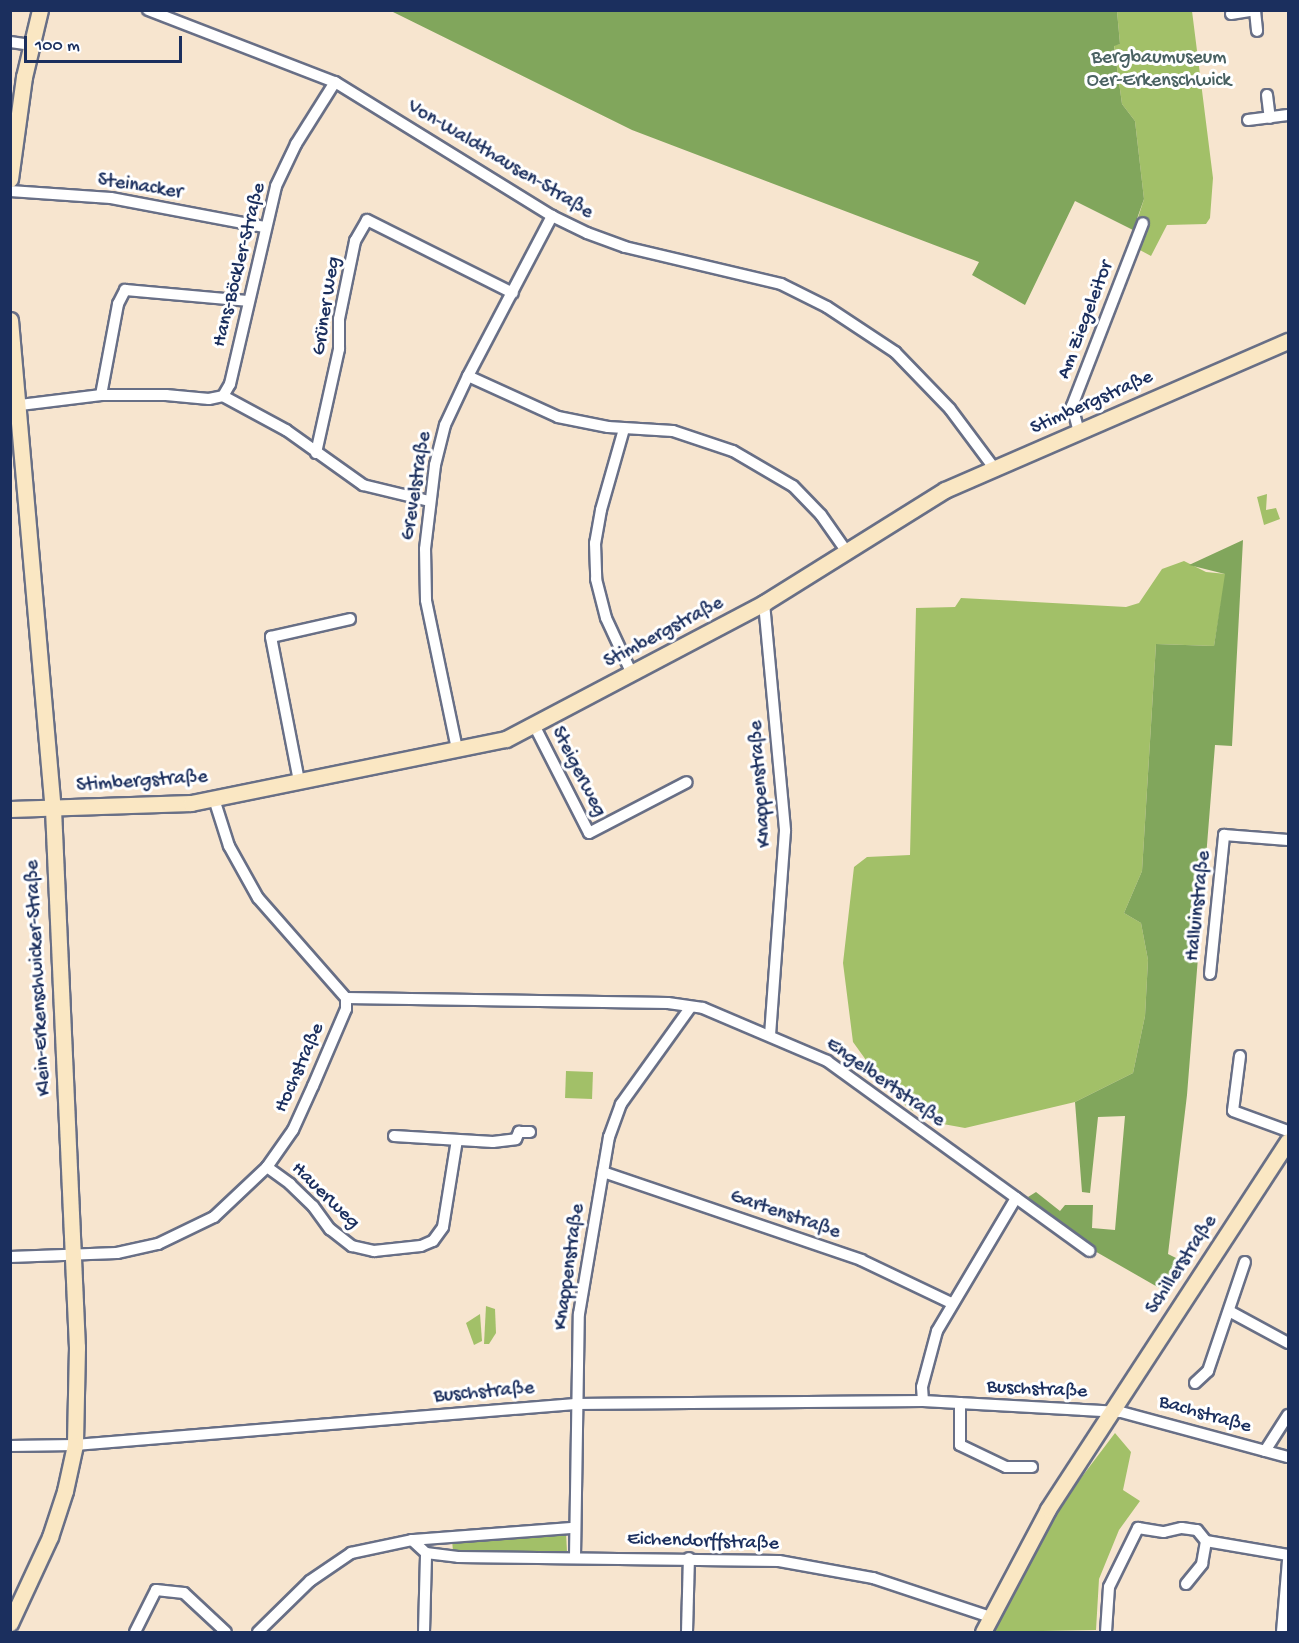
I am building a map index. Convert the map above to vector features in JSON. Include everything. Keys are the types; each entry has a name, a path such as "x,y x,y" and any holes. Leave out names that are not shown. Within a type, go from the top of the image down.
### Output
{"street":[{"path":"10,179 31,45 40,10"},
{"name":"Von-Waldthausen-Straße","path":"148,10 335,82 552,216 625,247 781,284 826,307 895,352 950,409 994,468"},
{"path":"1231,14 1255,11 1257,31"},
{"path":"10,42 31,45"},
{"name":"Hans-Böckler-Straße","path":"223,396 230,384 264,227 276,186 296,144 335,82"},
{"path":"1267,95 1270,118"},
{"path":"1248,120 1288,115"},
{"name":"Steinacker","path":"10,191 111,198 264,227"},
{"name":"Grevelstraße","path":"457,749 426,600 424,549 429,501 445,425 468,376 552,216"},
{"name":"Grüner Weg","path":"316,453 339,349 339,320 355,241 367,220 513,292"},
{"name":"Am Ziegeleitor","path":"1079,432 1072,406 1143,223"},
{"path":"101,395 118,304 125,290 248,301"},
{"name":"Klein-Erkenschwicker-Straße","path":"10,320 13,406 53,809 77,1347 75,1445 50,1537 10,1623"},
{"name":"Stimbergstraße","path":"10,809 174,805 214,799 506,739 764,603 945,490 1288,341"},
{"path":"468,376 534,409 583,423 624,429 674,431 703,439 761,464 800,493 821,515 847,552"},
{"path":"13,406 101,395 166,395 209,399 223,396 286,430 363,485 429,501"},
{"path":"624,429 601,510 596,567 606,618 633,674"},
{"name":"Knappenstraße","path":"764,603 785,831 770,1035"},
{"path":"299,781 271,637 350,619"},
{"name":"Steigerweg","path":"534,725 589,833 687,782"},
{"path":"214,799 229,846 258,898 286,934 346,998"},
{"name":"Halluinstraße","path":"1210,974 1224,835 1288,840"},
{"name":"Engelbertstraße","path":"346,998 668,1003 690,1008 703,1008 827,1061 1089,1251"},
{"name":"Hochstraße","path":"10,1257 117,1253 180,1235 221,1211 267,1167 293,1130 346,1009 346,998"},
{"name":"Knappenstraße","path":"575,1557 573,1528 575,1404 579,1314 609,1137 621,1104 690,1008"},
{"path":"1240,1056 1233,1111 1288,1131"},
{"path":"394,1136 493,1142 516,1139 519,1132 530,1132"},
{"name":"Hauerweg","path":"267,1167 290,1184 313,1206 330,1229 351,1246 374,1251 421,1246 433,1241 443,1227 457,1140"},
{"name":"Schillerstraße","path":"983,1632 1048,1509 1288,1141"},
{"name":"Gartenstraße","path":"603,1172 861,1260 951,1303"},
{"path":"922,1401 930,1354 951,1303 1016,1198"},
{"path":"1195,1383 1208,1371 1245,1262"},
{"path":"1229,1311 1288,1343"},
{"name":"Buschstraße","path":"10,1446 75,1445 575,1404 922,1401 1110,1412"},
{"name":"Buschstraße","path":"960,1403 960,1445 1006,1467 1032,1467"},
{"name":"Bachstraße","path":"1110,1412 1162,1420 1288,1457"},
{"path":"1266,1451 1288,1414"},
{"path":"258,1632 310,1581 351,1553 412,1540 573,1528"},
{"path":"1106,1632 1109,1587 1138,1528 1164,1532 1182,1528 1197,1530 1206,1541 1288,1558 1282,1632"},
{"path":"412,1540 426,1553 424,1632"},
{"path":"1186,1584 1202,1564 1206,1541"},
{"name":"Eichendorffstraße","path":"426,1553 458,1557 689,1558 779,1561 825,1567 873,1578 990,1617"},
{"path":"687,1632 689,1558"},
{"path":"135,1632 156,1590 184,1593 226,1632"}],"green space":[{"path":"391,11 1117,11 1120,44 1114,46 1122,104 1135,121 1144,199 1133,230 1075,201 1025,305 972,275 979,262 632,130"},
{"name":"Bergbaumuseum Oer-Erkenschwick","path":"1117,11 1192,11 1213,178 1210,218 1206,224 1167,225 1151,256 1138,249 1148,225 1137,221 1144,199 1135,121 1122,104 1114,45 1120,44"},
{"path":"1267,494 1266,510 1276,508 1280,519 1264,525 1257,497"},
{"path":"1243,540 1232,746 1215,745 1187,1095 1168,1254 1186,1263 1168,1293 1072,1238 1028,1197 1036,1192 1060,1211 1065,1205 1093,1205 1092,1228 1115,1230 1125,1116 1098,1117 1090,1193 1082,1192 1075,1102 1133,1073 1145,1016 1148,960 1141,923 1124,913 1142,871 1156,644 1214,646 1225,574 1189,565"},
{"path":"1184,561 1206,572 1226,574 1214,646 1156,644 1142,871 1124,913 1141,923 1148,960 1145,1016 1133,1073 1075,1102 965,1128 943,1124 924,1104 913,1111 898,1100 898,1090 871,1067 853,1042 843,963 854,867 867,857 910,855 916,608 955,607 961,598 1126,607 1139,603 1162,569"},
{"path":"566,1071 593,1072 592,1099 565,1098"},
{"path":"486,1306 495,1309 496,1333 489,1344 484,1344"},
{"path":"480,1314 482,1341 474,1345 466,1323"},
{"path":"1115,1433 1131,1452 1123,1490 1140,1501 1119,1530 1099,1579 1096,1630 991,1632 1059,1507"},
{"path":"566,1533 567,1552 453,1552 452,1539"}]}
